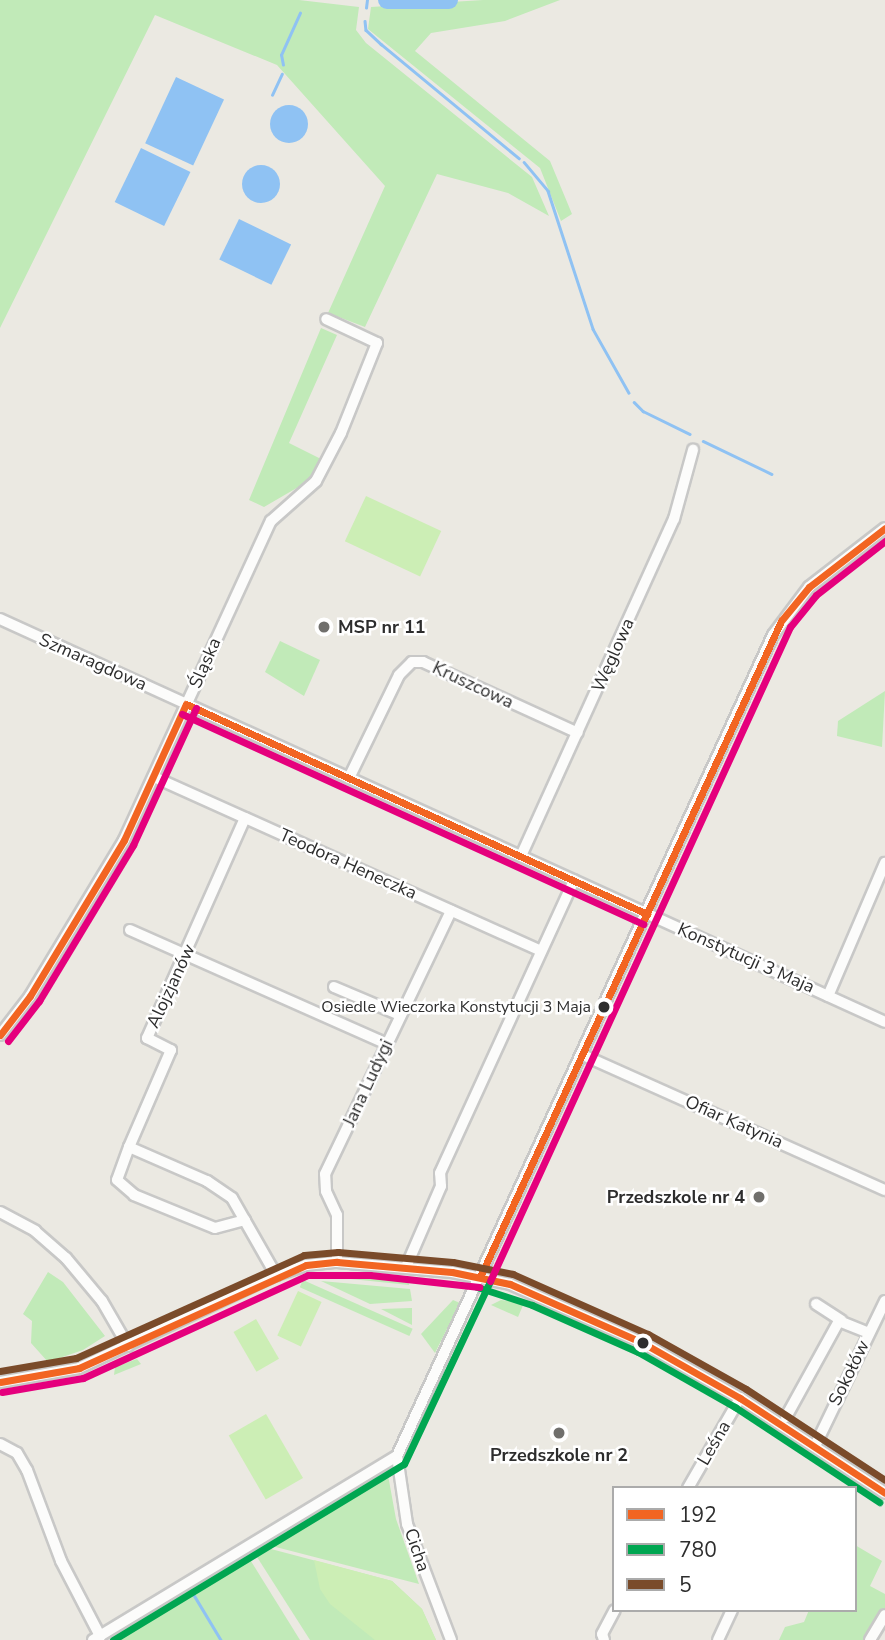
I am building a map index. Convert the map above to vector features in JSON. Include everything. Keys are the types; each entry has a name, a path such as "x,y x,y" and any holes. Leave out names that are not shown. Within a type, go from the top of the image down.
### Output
{"street":[{"name":"Śląska","path":"0,1035 86,905 154,777 265,533 279,510 316,481 377,343 326,319"},
{"name":"Węglowa","path":"522,856 674,519 693,450"},
{"path":"0,1444 17,1453 27,1470 61,1561 96,1638 397,1456 781,621 809,587 885,528"},
{"name":"Szmaragdowa","path":"0,620 186,704"},
{"name":"Kruszcowa","path":"349,778 399,675 412,662 423,662 578,733"},
{"name":"Konstytucji 3 Maja","path":"186,704 885,1022"},
{"name":"Teodora Heneczka","path":"154,777 541,951"},
{"name":"Alojzjanów","path":"129,1147 171,1050 147,1038 245,818"},
{"path":"828,996 885,863"},
{"path":"406,1267 441,1186 440,1173 574,880"},
{"name":"Jana Ludygi","path":"337,1262 337,1215 326,1191 326,1174 451,911"},
{"path":"130,930 387,1044"},
{"path":"334,987 400,1015"},
{"name":"Ofiar Katynia","path":"583,1055 885,1190"},
{"path":"245,1220 215,1228 134,1195 117,1180 129,1147 221,1189 245,1220 276,1275"},
{"path":"0,1212 35,1231 66,1258 102,1301 128,1346"},
{"path":"0,1382 68,1371 128,1346 276,1275 337,1262 406,1267 510,1284 613,1328 740,1398 885,1493"},
{"name":"Sokołów","path":"815,1446 885,1301"},
{"path":"816,1304 869,1333"},
{"path":"786,1417 841,1320"},
{"name":"Leśna","path":"689,1486 740,1398"},
{"name":"Cicha","path":"397,1456 407,1524 450,1640"},
{"path":"603,1637 614,1612"},
{"path":"718,1640 731,1612"},
{"path":"870,1640 885,1615"}],"green space":[{"path":"0,0 299,0 359,7 356,30 366,43 532,177 549,216 508,193 437,174 365,327 328,313 385,186 277,65 155,15 0,328"},
{"path":"483,0 560,0 505,21 431,33 415,51 550,161 572,214 561,221 540,168 368,29 371,7"},
{"path":"321,328 337,335 289,443 321,459 307,482 264,507 249,500"},
{"path":"366,496 441,531 420,576 345,541"},
{"path":"280,641 320,660 304,696 265,672"},
{"path":"885,691 882,747 837,736 838,721"},
{"path":"48,1272 63,1282 105,1336 83,1350 48,1362 31,1343 32,1321 23,1314"},
{"path":"331,1272 408,1278 409,1285 312,1275"},
{"path":"303,1280 413,1329 409,1336 300,1287"},
{"path":"321,1281 410,1289 412,1301 370,1304"},
{"path":"298,1291 322,1302 301,1346 277,1335"},
{"path":"453,1300 460,1303 435,1353 421,1334"},
{"path":"501,1300 524,1303 518,1317 491,1305"},
{"path":"410,1308 412,1325 381,1309"},
{"path":"256,1319 279,1359 256,1372 233,1332"},
{"path":"137,1359 141,1364 114,1375 115,1367"},
{"path":"266,1414 303,1478 266,1500 229,1436"},
{"path":"388,1475 396,1519 419,1584 268,1545"},
{"path":"857,1546 882,1561 870,1586 885,1594 885,1623 876,1640 779,1640 785,1627 804,1622 808,1612 857,1612"},
{"path":"271,1549 392,1581 422,1609 436,1640 310,1640 257,1557"},
{"path":"249,1558 300,1640 119,1640 199,1588"},
{"path":"314,1560 392,1581 422,1609 436,1640 375,1640 330,1604 320,1589"}],"water":[{"path":"176,77 224,99 193,166 145,143"},
{"path":"289,105 302,111 308,124 302,137 289,143 276,137 270,124 276,111"},
{"path":"141,148 190,172 164,226 115,202"},
{"path":"261,165 274,171 280,184 274,197 261,203 248,197 242,184 248,171"},
{"path":"239,219 291,244 271,285 219,259"}],"waterway":[{"path":"366,8 367,0"},
{"path":"387,0 449,0"},
{"path":"283,65 281,55 300,13"},
{"path":"365,21 366,30 381,44 519,158"},
{"path":"272,95 282,74"},
{"path":"524,162 548,191 593,329 629,393"},
{"path":"634,402 643,411 690,434"},
{"path":"703,441 772,474"},
{"path":"191,1590 221,1640"}],"transit line":[{"name":"192","path":"480,1277 781,621 809,587 885,528"},
{"path":"490,1281 790,627 816,595 885,541"},
{"name":"192","path":"186,704 647,914"},
{"name":"192","path":"0,1035 30,996 124,840 186,704"},
{"path":"8,1041 39,1001 133,845 196,708"},
{"path":"182,714 643,924"},
{"name":"5","path":"0,1371 76,1358 304,1255 338,1252 453,1262 513,1274 648,1334 746,1389 885,1480"},
{"name":"192","path":"0,1382 79,1368 306,1265 337,1262 452,1272 510,1284 643,1343 740,1398 885,1493"},
{"path":"2,1392 83,1378 308,1275 370,1275 479,1287"},
{"name":"780","path":"113,1640 404,1464 490,1281"},
{"name":"780","path":"477,1287 532,1305 638,1352 735,1407 855,1486"},
{"name":"780","path":"857,1487 879,1502"}],"place":[{"name":"MSP nr 11","path":"324,627"},
{"name":"Osiedle Wieczorka Konstytucji 3 Maja","path":"604,1007"},
{"name":"Przedszkole nr 4","path":"759,1197"},
{"name":"Przedszkole nr 2","path":"559,1433"}]}
